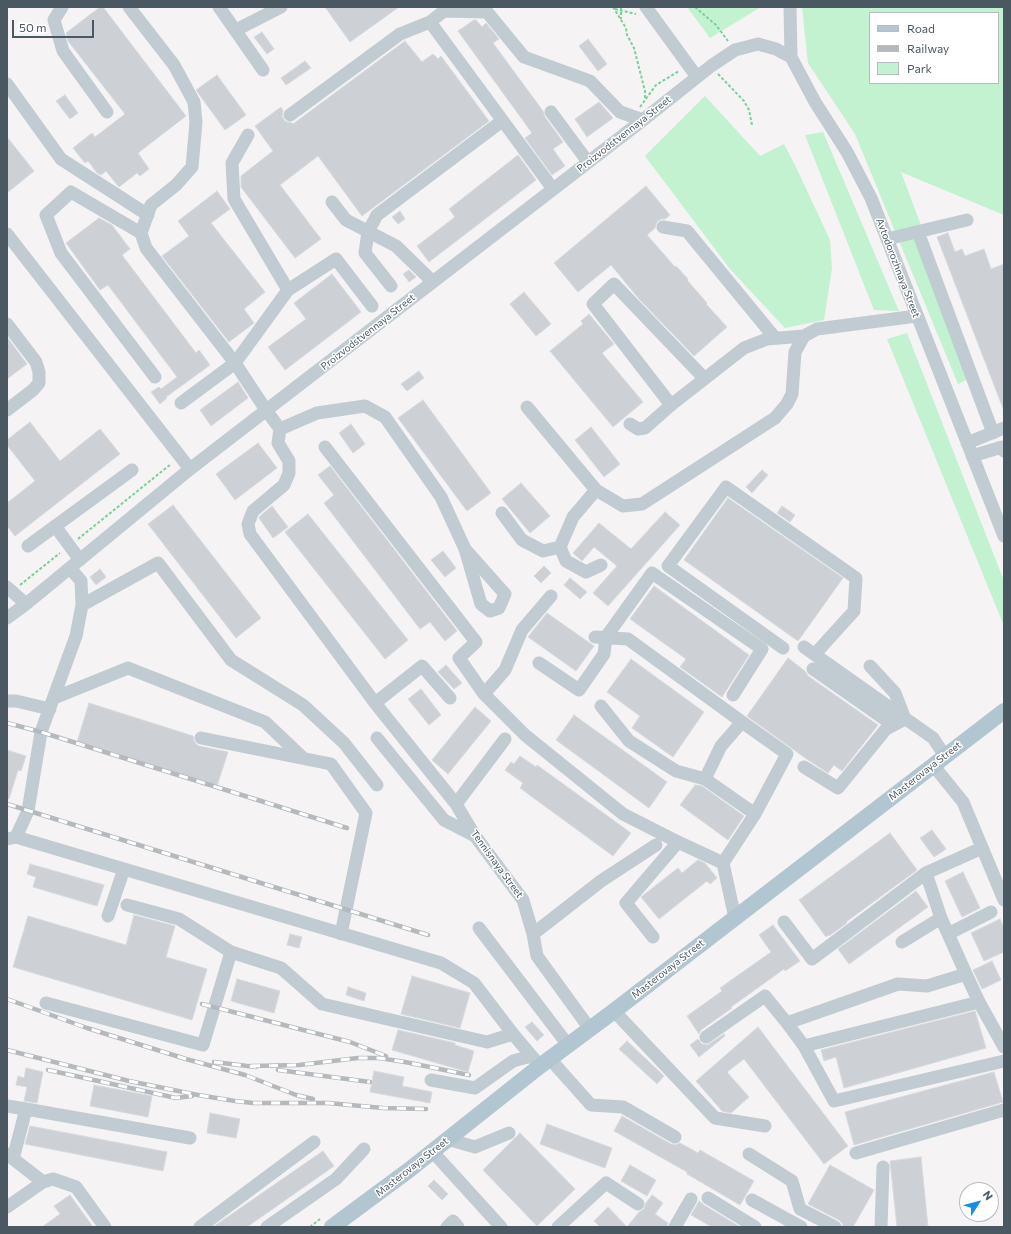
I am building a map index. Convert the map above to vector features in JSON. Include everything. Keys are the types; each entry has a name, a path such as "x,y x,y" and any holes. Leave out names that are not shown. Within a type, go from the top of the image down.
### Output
{"main road":[{"name":"Masterovaya Street","path":"332,1227 403,1175 540,1060 568,1045 614,1011 1004,711"}],"street":[{"path":"62,7 54,20 63,51 107,112"},
{"path":"129,7 174,65 194,102 196,122 192,167 176,185 151,205 141,233 146,248 235,363 280,429 317,413 365,406 385,417 441,497 465,549"},
{"path":"219,7 263,70"},
{"path":"236,30 281,7"},
{"name":"Avtodorozhnaya Street","path":"790,7 791,57 815,102 847,152 871,198 972,456 999,509 1004,536"},
{"path":"290,116 400,34 430,22 444,11 487,12 524,57 590,80 620,112 641,113"},
{"path":"643,11 697,77"},
{"path":"430,22 553,189"},
{"name":"Proizvodstvennaya Street","path":"7,618 190,469 588,162 641,113 697,77 735,50 758,44 776,48 791,57"},
{"path":"7,84 61,159 148,215"},
{"path":"552,112 588,162"},
{"path":"391,286 365,253 368,232 377,215 502,121"},
{"path":"248,135 232,163 234,199 288,290"},
{"path":"141,233 71,192 46,215 61,253 155,378"},
{"path":"332,202 346,220 396,246 433,282"},
{"path":"887,240 967,220"},
{"path":"663,227 687,231 775,338"},
{"path":"918,232 999,431 967,443"},
{"path":"7,234 190,469"},
{"path":"181,403 235,363 288,290 336,259 372,306"},
{"path":"671,405 593,304 614,284 704,378"},
{"path":"630,424 638,429 645,428 704,378 744,348 767,339 804,336 818,329 917,316"},
{"path":"7,324 36,362 39,372 39,383 33,390 7,410"},
{"path":"527,407 596,490 623,506 642,504 775,418 787,404 792,394 795,352 804,336"},
{"name":"Tennisnaya Street","path":"280,429 278,443 289,462 289,473 284,485 253,511 248,524 250,534 375,703 456,804 475,836 523,900 533,934 537,956 590,1029"},
{"path":"972,456 1002,446 1004,451"},
{"path":"325,447 476,642 459,658 484,694 525,735 623,814 724,863"},
{"path":"28,546 132,470"},
{"path":"783,648 668,566 726,487 856,578 854,611 809,651 933,738 939,761 963,802 1004,900"},
{"path":"596,490 573,517 560,547 566,561 586,572 601,565"},
{"path":"502,513 522,540 543,551 560,547"},
{"path":"55,526 69,546 81,581 82,606 76,636 41,732 28,811 11,838 124,869 441,964 474,983 513,1034 590,1105 623,1107 675,1137"},
{"path":"82,606 158,563 231,660 304,705 344,743 377,785"},
{"path":"539,663 579,690 604,654 601,637 652,573 762,649 733,695"},
{"path":"9,589 26,604"},
{"path":"484,694 505,670 522,630 551,596"},
{"path":"601,637 628,638 787,754 755,814 724,863 735,918"},
{"path":"375,703 422,666 450,698"},
{"path":"870,666 895,693 905,719"},
{"path":"7,702 52,703 128,668 265,722 303,758"},
{"path":"813,670 893,726"},
{"path":"602,706 630,741 676,771 705,779 755,814"},
{"path":"804,767 838,788 886,729 905,719"},
{"path":"705,779 721,746 742,722"},
{"path":"201,738 331,764 366,813 341,934"},
{"path":"377,738 444,820 475,836"},
{"path":"456,804 505,739"},
{"path":"653,936 626,903 678,842"},
{"path":"533,934 601,881 656,846"},
{"path":"784,922 812,958 926,873 982,848"},
{"path":"108,916 124,869"},
{"path":"926,873 948,934 979,1002 1004,1047"},
{"path":"127,905 179,919 231,952 281,968 322,1004 487,1042 513,1034"},
{"path":"948,934 991,912"},
{"path":"902,942 942,918"},
{"path":"479,928 568,1045"},
{"path":"46,1003 203,1045 231,952"},
{"path":"787,1022 898,984 927,986 966,974"},
{"path":"706,1037 765,996 787,1022 804,1046 834,1101 1004,1061"},
{"path":"804,1046 979,1002"},
{"path":"614,1011 715,1118 765,1126"},
{"path":"431,1080 476,1088 513,1061 540,1060"},
{"path":"7,1106 190,1138"},
{"path":"26,1109 10,1156 43,1182"},
{"path":"856,1153 1004,1110"},
{"path":"447,1139 475,1147 509,1132"},
{"path":"200,1227 314,1142"},
{"path":"267,1227 336,1178 364,1149"},
{"path":"432,1151 501,1227"},
{"path":"749,1154 792,1180 800,1209 835,1227"},
{"path":"881,1227 883,1167"},
{"path":"7,1207 43,1182 53,1179 76,1187 105,1227"},
{"path":"562,1226 606,1183 638,1204"},
{"path":"708,1198 755,1227"},
{"path":"675,1227 691,1199"},
{"path":"752,1200 802,1227"},
{"path":"447,1227 453,1221 458,1227"}],"path":[{"path":"621,7 620,11 622,20"},
{"path":"695,7 716,25 735,50"},
{"path":"614,8 620,11 643,11"},
{"path":"614,8 622,20 626,28 627,36 634,48 645,91 645,100 641,113"},
{"path":"645,100 656,85 678,71 687,63"},
{"path":"711,66 744,101 749,110 752,125"},
{"path":"9,589 69,546 180,457"}],"green space":[{"path":"687,7 761,7 710,38"},
{"path":"802,7 1004,7 1004,215 901,172 977,375 958,384 855,134 808,63"},
{"path":"705,96 760,156 784,144 830,240 832,268 824,320 785,328 730,269 645,156"},
{"path":"823,132 899,311 874,310 805,135"},
{"path":"907,333 1004,581 1004,626 887,339"}],"building":[{"path":"100,7 103,7 186,116 138,153 149,169 140,176 137,173 119,187 106,171 101,175 97,173 88,161 85,163 73,148 92,133 95,137 125,114 68,41 66,33"},
{"path":"325,7 399,7 350,42"},
{"path":"476,20 482,27 486,23 499,39 493,43 543,111 545,117 563,142 553,149 565,166 552,175 525,138 532,133 458,31"},
{"path":"262,32 274,49 267,54 254,37"},
{"path":"588,39 607,64 598,71 579,46"},
{"path":"405,41 422,62 433,54 438,59 441,56 489,121 362,216 318,156 280,185 321,239 295,258 241,187 241,176 273,151 255,126 281,107 284,120 293,124"},
{"path":"305,61 311,68 286,85 281,78"},
{"path":"217,75 246,115 225,130 196,90"},
{"path":"65,95 78,113 70,119 56,101"},
{"path":"599,102 613,118 587,137 575,119"},
{"path":"7,137 34,171 7,193"},
{"path":"518,155 536,180 429,262 417,246 455,217 449,209"},
{"path":"646,186 670,215 657,222 655,228 647,235 675,267 676,266 688,279 687,280 707,303 706,304 727,327 694,356 639,299 611,265 578,292 554,263"},
{"path":"217,191 230,209 211,223 265,292 244,309 254,323 229,342 162,256 189,236 178,221"},
{"path":"400,211 405,219 398,224 392,217"},
{"path":"99,218 112,225 130,249 122,255 196,353 199,350 210,365 166,397 167,398 160,404 151,392 159,387 161,389 177,377 108,285 100,290 66,243"},
{"path":"948,233 955,252 962,249 965,256 984,249 991,269 1004,264 1004,411 937,237"},
{"path":"409,270 416,277 409,282 403,274"},
{"path":"332,274 361,312 285,370 268,347 306,319 294,303"},
{"path":"524,292 551,324 536,336 510,304"},
{"path":"589,314 614,344 602,353 643,402 613,427 550,351 583,324 581,321"},
{"path":"7,337 27,364 7,379"},
{"path":"419,371 424,378 407,391 401,384"},
{"path":"238,382 248,398 211,426 200,410"},
{"path":"423,400 491,493 467,511 398,418"},
{"path":"30,422 60,461 100,429 120,454 15,536 7,526 7,503 35,481 7,445 7,440"},
{"path":"351,424 365,444 353,453 339,433"},
{"path":"591,427 620,464 604,477 575,440"},
{"path":"258,443 277,468 235,500 216,474"},
{"path":"330,466 457,631 445,641 430,622 420,629 324,503 334,495 318,475"},
{"path":"762,470 768,475 752,493 746,487"},
{"path":"521,483 550,516 530,533 502,499"},
{"path":"728,498 843,578 798,641 684,560"},
{"path":"173,505 261,618 236,638 148,524"},
{"path":"272,506 288,527 273,538 259,518"},
{"path":"782,506 795,515 790,522 777,513"},
{"path":"665,512 680,525 608,606 593,593 617,566 594,547 582,561 573,553 599,523 631,549"},
{"path":"308,514 408,640 385,659 285,532"},
{"path":"443,551 456,568 445,577 431,560"},
{"path":"544,566 551,573 541,583 534,576"},
{"path":"100,569 106,577 96,585 90,577"},
{"path":"570,578 587,592 580,599 564,585"},
{"path":"654,586 749,655 722,697 680,667 686,659 630,619"},
{"path":"547,613 594,646 576,671 528,637"},
{"path":"788,658 805,671 808,676 878,725 842,771 834,765 828,773 747,716"},
{"path":"631,659 704,712 673,757 632,728 640,716 607,692"},
{"path":"446,665 462,683 454,689 438,672"},
{"path":"421,689 441,715 429,725 408,699"},
{"path":"89,703 193,736 194,741 199,746 228,752 217,786 77,742"},
{"path":"475,707 491,721 448,774 432,760"},
{"path":"574,715 667,782 649,808 556,740"},
{"path":"7,750 26,756 21,771 18,770 9,799 7,798"},
{"path":"520,756 536,767 537,765 631,833 613,856 520,788 523,783 505,770 511,762 514,764"},
{"path":"695,785 702,786 744,816 728,840 680,805"},
{"path":"932,830 946,849 934,857 920,838"},
{"path":"890,833 917,870 826,937 799,900"},
{"path":"698,860 705,863 717,878 710,884 707,881 659,919 641,897 678,868 682,873"},
{"path":"30,864 104,885 97,906 33,887 36,877 27,874"},
{"path":"963,872 980,908 962,917 945,881"},
{"path":"916,891 928,907 849,964 838,949"},
{"path":"134,915 175,926 166,957 207,969 192,1020 13,967 28,916 126,945"},
{"path":"1000,919 1004,928 1004,952 984,961 971,933"},
{"path":"773,925 800,961 785,971 784,969 731,1007 732,1008 701,1030 699,1034 687,1016 722,991 720,988 771,952 759,935"},
{"path":"290,934 302,937 299,948 287,945"},
{"path":"992,961 1001,980 982,989 973,970"},
{"path":"412,976 470,993 460,1028 401,1014"},
{"path":"237,979 280,991 274,1013 231,1001"},
{"path":"348,987 366,993 364,1001 346,995"},
{"path":"975,1011 986,1048 844,1088 836,1057 824,1061 821,1050"},
{"path":"532,1022 544,1035 537,1041 525,1027"},
{"path":"758,1027 848,1146 824,1164 744,1059 727,1072 749,1097 731,1113 722,1111 696,1081"},
{"path":"398,1030 455,1043 455,1045 474,1051 468,1072 392,1050"},
{"path":"724,1034 725,1036 699,1057 690,1045 698,1039 702,1044 707,1045"},
{"path":"627,1041 664,1076 657,1084 619,1049"},
{"path":"26,1068 43,1072 37,1103 24,1101 27,1087 16,1085 18,1076 24,1078"},
{"path":"374,1071 404,1077 402,1086 432,1092 430,1103 370,1092"},
{"path":"994,1072 1003,1102 854,1145 845,1112"},
{"path":"94,1085 152,1096 148,1117 90,1106"},
{"path":"210,1113 240,1119 236,1138 207,1133"},
{"path":"622,1116 671,1144 675,1145 680,1143 698,1153 700,1150 754,1181 740,1205 687,1174 687,1172 614,1131"},
{"path":"547,1124 612,1148 605,1168 540,1144"},
{"path":"30,1126 167,1152 163,1171 25,1144"},
{"path":"520,1133 575,1189 537,1226 483,1170"},
{"path":"323,1151 334,1166 247,1227 213,1227"},
{"path":"921,1157 928,1227 897,1227 890,1161"},
{"path":"630,1165 656,1180 647,1196 621,1181"},
{"path":"830,1165 874,1190 853,1227 843,1227 839,1220 808,1204"},
{"path":"434,1180 448,1194 442,1200 428,1186"},
{"path":"70,1195 93,1227 42,1227 60,1214 54,1206"},
{"path":"652,1195 663,1203 655,1214 668,1223 667,1227 627,1227 639,1212 644,1209 646,1203"},
{"path":"699,1201 740,1227 712,1227 691,1215"},
{"path":"608,1207 627,1227 600,1227 594,1221"}],"railway":[{"path":"7,723 41,732 347,828"},
{"path":"7,804 428,935"},
{"path":"7,999 87,1028 186,1059 245,1075 296,1095 313,1099"},
{"path":"202,1004 350,1042 386,1056"},
{"path":"7,1050 129,1081 235,1101 253,1103 328,1103 383,1108 426,1109"},
{"path":"251,1066 299,1065 358,1058 379,1058 469,1075"},
{"path":"214,1062 256,1067"},
{"path":"48,1070 176,1098 192,1096"},
{"path":"278,1070 370,1082"}]}
